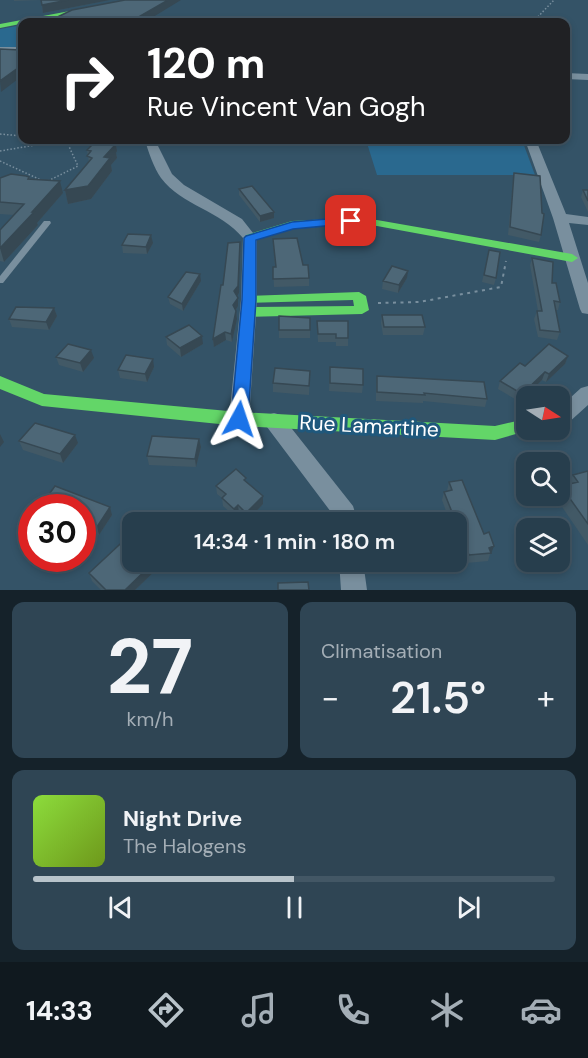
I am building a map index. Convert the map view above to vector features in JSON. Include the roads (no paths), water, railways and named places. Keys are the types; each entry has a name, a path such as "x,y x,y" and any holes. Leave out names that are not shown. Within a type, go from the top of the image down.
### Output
{"street":[{"path":"47,18 138,0"},
{"path":"1,53 18,51"},
{"path":"570,76 588,77"},
{"path":"152,144 166,176 179,188 237,222 250,238 249,306 239,419"},
{"path":"532,144 560,218 588,309"},
{"path":"560,218 588,221"},
{"path":"250,238 292,225 351,221 377,223 572,258"},
{"path":"249,306 362,310 361,303"},
{"name":"Rue Lamartine","path":"1,384 42,400 239,419 495,433 516,428"},
{"path":"570,409 588,393"},
{"path":"274,421 344,512"},
{"path":"352,572 354,590"}],"lane":[{"path":"1,53 18,55"},
{"path":"0,281 47,223"}]}
